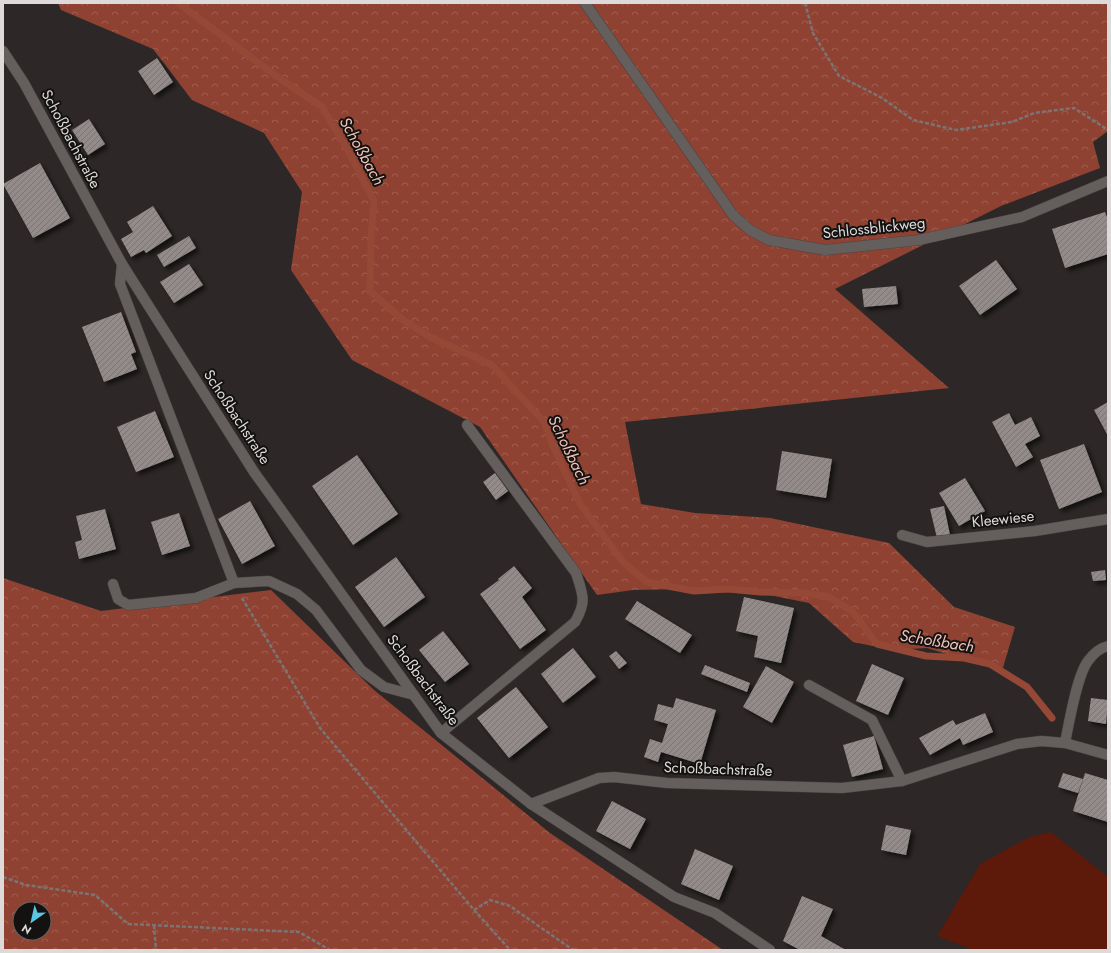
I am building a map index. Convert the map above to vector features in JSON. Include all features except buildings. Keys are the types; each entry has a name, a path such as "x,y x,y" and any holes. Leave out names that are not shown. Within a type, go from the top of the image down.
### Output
{"street":[{"name":"Schlossblickweg","path":"585,3 733,215 750,230 769,240 826,250 918,240 1022,217 1108,181"},
{"name":"Schoßbachstraße","path":"3,51 24,83 122,264 254,472 441,733 531,804 599,778 614,777 667,783 842,788 902,781 1017,744 1041,741 1065,743 1108,754"},
{"path":"122,264 120,284 234,584"},
{"path":"441,733 575,622 582,610 583,596 576,573 467,425"},
{"name":"Kleewiese","path":"902,535 927,542 1036,531 1108,519"},
{"path":"113,584 118,599 128,604 196,598 234,584 269,581 297,594 316,610 361,670 384,687 414,695"},
{"path":"1065,743 1079,680 1087,661 1102,648 1108,646"},
{"path":"809,685 872,720 902,781"},
{"path":"531,804 674,897 715,913 770,950"}],"path":[{"path":"805,3 813,33 839,76 882,98 913,120 956,130 1012,122 1034,113 1074,108 1108,130"},
{"path":"234,584 320,728 474,910 510,950"},
{"path":"3,877 26,885 96,895 128,924 299,932 330,950"},
{"path":"474,910 490,900 510,906 573,950"},
{"path":"154,925 156,950"}],"shaded area":[{"path":"1051,832 1108,877 1108,950 973,950 937,936 980,864 1029,837"}],"green space":[{"path":"58,3 1108,3 1108,131 1093,142 1100,168 1001,206 835,289 949,388 625,422 641,504 695,513 770,518 889,543 954,607 1015,627 1002,671 927,648 892,650 853,642 809,603 734,588 633,590 597,595 480,427 352,360 291,270 302,192 264,133 192,100 153,49 61,10"},
{"path":"3,578 101,611 271,590 374,690 550,833 723,950 3,950"}],"waterway":[{"name":"Schoßbach","path":"178,3 279,78 322,107 347,149 374,201 371,237 370,291 403,320 432,338 492,365 544,422 553,446 580,504 623,562 647,582 694,591 728,589 760,592 805,593 829,597 852,611 877,644 926,656 964,658 990,664 1027,687 1052,718"}]}
